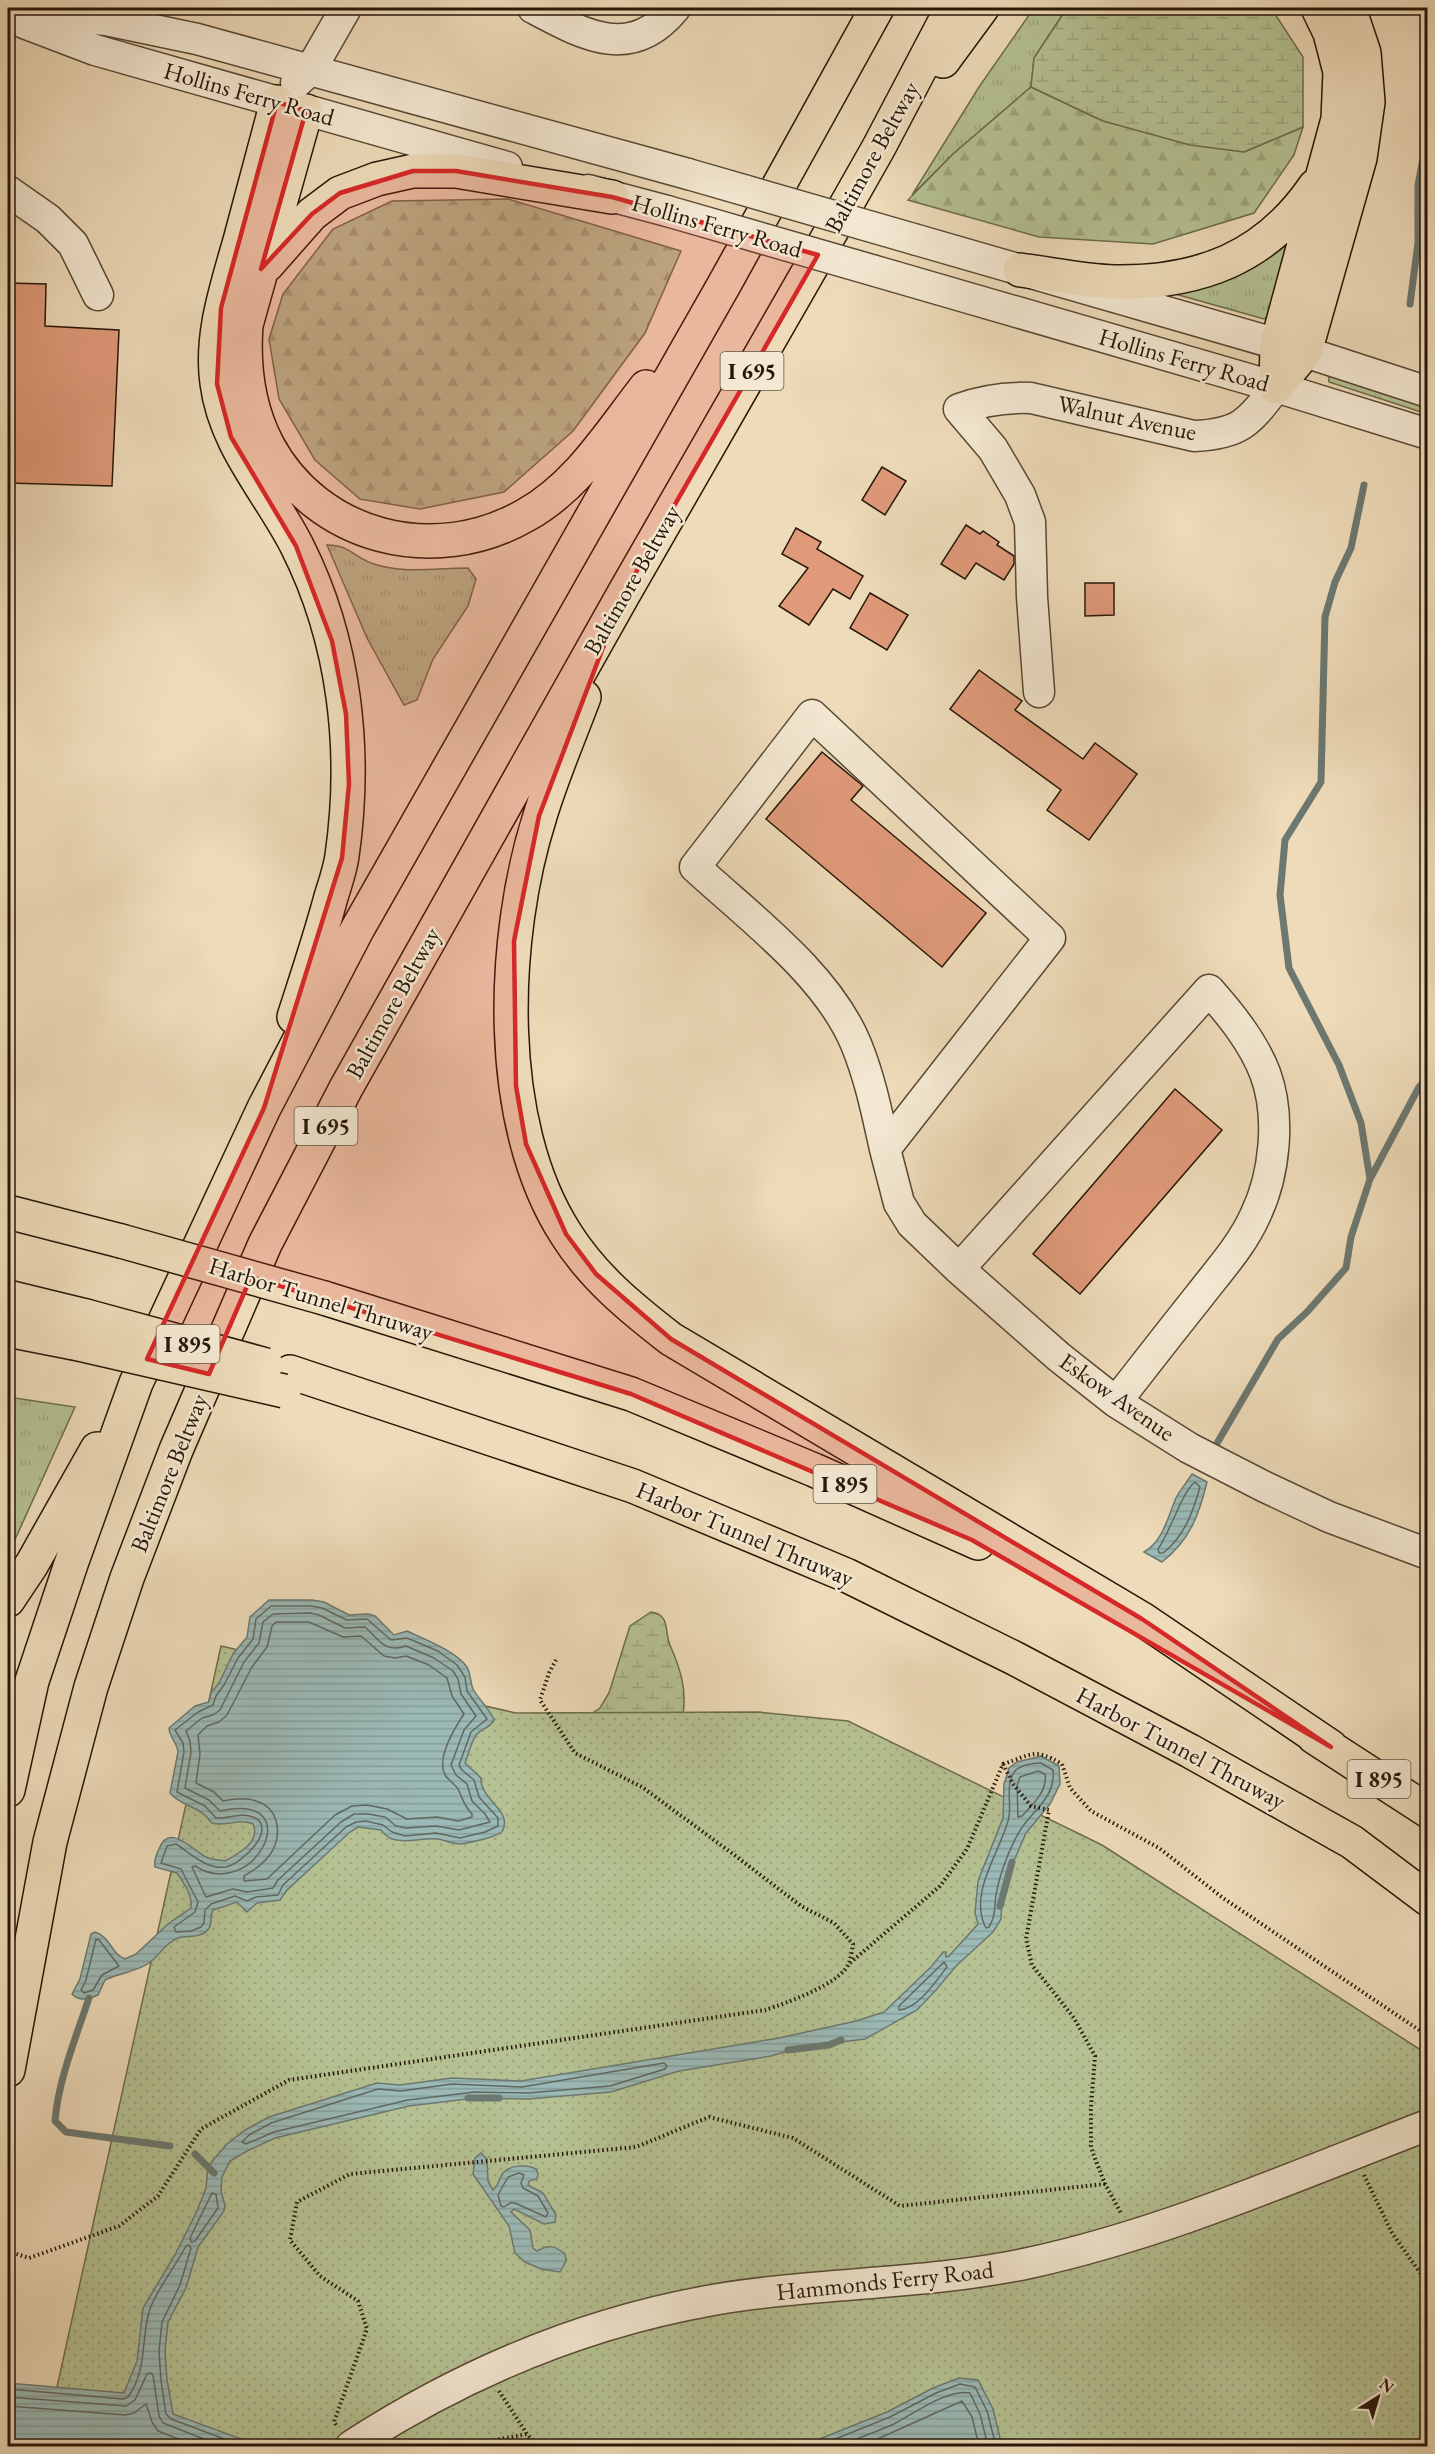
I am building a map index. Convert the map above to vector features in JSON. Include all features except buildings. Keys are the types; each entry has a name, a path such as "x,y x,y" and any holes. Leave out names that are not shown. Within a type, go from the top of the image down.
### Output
{"highway":[{"name":"I 695","path":"8,1790 32,1681 136,1383 264,1108 358,928 441,779 725,283 877,8"},
{"name":"Baltimore Beltway","path":"8,2070 50,1842 91,1687 128,1578 176,1450 265,1244 352,1077 623,595 879,147 952,8"},
{"path":"879,147 982,8"},
{"path":"1291,348 1338,119 1340,72 1330,33 1318,8"},
{"path":"1276,387 1360,158 1368,102 1364,53 1349,8"},
{"path":"292,106 258,276 246,324 245,372 257,421 276,458 297,484 336,517 362,530 419,542 449,540 499,528 526,516 566,487 597,452 725,283"},
{"path":"264,1108 323,929 342,858 349,784 346,714 332,640 313,582 296,546 231,437 217,384 216,364 221,308 292,106"},
{"path":"1020,270 1113,282 1155,280 1228,264 1257,247 1282,226 1305,200 1326,170"},
{"path":"258,276 312,214 340,193 377,179 413,171 456,171 612,197"},
{"path":"623,595 539,816 525,875 514,941 512,1016 516,1086 526,1144 543,1193 566,1234 596,1274 629,1306 671,1340 1142,1619 1331,1747"},
{"name":"Harbor Tunnel Thruway","path":"8,1212 122,1241 324,1298 631,1394 814,1470 982,1546 1331,1747 1428,1811"},
{"name":"Harbor Tunnel Thruway","path":"8,1297 80,1329 287,1381 485,1436 633,1486 846,1575 1014,1658 1190,1751 1352,1842 1428,1899"},
{"path":"8,1330 80,1329"},
{"path":"8,1600 32,1564 59,1513 136,1383"}],"street":[{"path":"292,106 346,8"},
{"path":"533,8 566,25 594,35 620,40 640,36 658,25 675,8"},
{"name":"Hollins Ferry Road","path":"8,11 106,21 197,39 311,69 688,174 1291,348 1428,392"},
{"name":"Hollins Ferry Road","path":"8,16 95,50 667,211 1276,387 1428,434"},
{"path":"8,191 48,219 73,244 98,296"},
{"name":"Walnut Avenue","path":"1039,692 1032,597 1030,522 1020,495 993,449 959,409 985,400 1006,397 1031,398 1194,436 1212,435 1238,428 1252,418 1276,387"},
{"name":"Eskow Avenue","path":"885,1149 1050,938 812,715 695,867 801,964 836,1005 856,1042 871,1084 885,1149 899,1203 912,1224 959,1269 1059,1357 1116,1402 1190,1448 1266,1487 1329,1517 1428,1554"},
{"path":"959,1269 1209,990 1232,1017 1265,1073 1273,1104 1275,1138 1267,1178 1256,1215 1236,1248 1116,1402"},
{"name":"Hammonds Ferry Road","path":"345,2438 377,2429 485,2371 587,2331 647,2314 715,2300 991,2270 1066,2254 1182,2218 1428,2125"}],"path":[{"path":"557,1658 540,1700 575,1753 642,1787 801,1906 834,1923 853,1944 849,1963"},
{"path":"8,2251 29,2258 119,2226 158,2196 201,2129 289,2080 765,2010 791,2001 841,1975 849,1963 940,1886 967,1849 1003,1764 1022,1756 1042,1753 1062,1764 1070,1788 1090,1810 1158,1848 1223,1898 1428,2036"},
{"path":"1003,1764 1013,1784 1031,1806 1049,1810 1026,1939 1032,1965 1074,2018 1095,2056 1091,2148 1105,2184 1119,2207 1129,2236"},
{"path":"345,2438 334,2422 367,2329 358,2301 320,2276 290,2240 297,2202 350,2174 636,2147 709,2117 793,2138 900,2206 1105,2184"},
{"path":"1354,2153 1392,2233 1428,2284"},
{"path":"485,2371 527,2434 538,2446"},
{"path":"463,2446 527,2434"}],"highlighted area":[{"path":"277,102 306,111 261,269 312,214 340,193 413,171 456,171 612,197 818,255 623,595 539,816 514,941 516,1086 526,1144 566,1234 596,1274 671,1339 1142,1619 1331,1747 972,1540 631,1394 251,1277 209,1374 147,1359 264,1108 342,858 349,784 346,714 332,641 296,546 231,437 217,384 221,308"}],"green space":[{"path":"1034,8 1067,8 1034,58 1031,87 953,154 912,195 979,87"},
{"path":"1067,8 1271,8 1303,57 1303,127 1244,152 1190,145 1103,121 1031,87 1034,58"},
{"path":"1031,87 1103,121 1244,152 1303,127 1294,155 1254,213 1153,244 1039,237 908,200 953,154"},
{"path":"508,199 681,251 645,333 573,431 504,492 420,509 360,499 315,460 279,399 269,339 283,294 333,229 392,201"},
{"path":"1290,234 1269,316 1264,319 1161,290"},
{"path":"1328,371 1427,398 1427,414 1329,382"},
{"path":"327,545 346,549 374,564 397,569 468,568 476,579 468,606 433,659 417,700 404,705 367,638"},
{"path":"8,1397 75,1407 8,1555"},
{"path":"651,1612 662,1617 666,1625 668,1640 682,1679 683,1714 587,1717 600,1708 609,1693 630,1626"},
{"path":"221,1646 516,1713 758,1712 848,1721 1102,1845 1427,2054 1427,2446 54,2446 57,2387"}],"water":[{"path":"1192,1474 1207,1482 1201,1505 1180,1545 1162,1562 1144,1552 1156,1542 1176,1498"},
{"path":"269,1600 312,1600 324,1602 349,1615 375,1616 394,1635 407,1631 439,1646 462,1661 467,1667 473,1689 494,1720 476,1735 465,1763 481,1778 485,1793 500,1811 505,1823 503,1830 490,1837 460,1844 432,1839 409,1841 392,1839 381,1830 358,1827 287,1890 280,1900 257,1903 247,1912 237,1902 213,1910 210,1926 203,1934 173,1940 144,1966 105,1980 98,1995 87,1999 78,1998 72,1994 80,1979 91,1934 95,1932 100,1934 120,1957 125,1959 136,1954 168,1924 191,1908 189,1894 177,1873 155,1867 156,1856 163,1841 175,1838 206,1857 225,1861 247,1846 254,1836 253,1824 248,1822 212,1823 201,1812 170,1793 178,1752 169,1728 195,1706 209,1702 211,1693 219,1683 233,1654 247,1637 250,1617"},
{"path":"1041,1756 1059,1766 1060,1784 1050,1804 1026,1833 1006,1879 1002,1896 1001,1919 993,1932 956,1966 917,2010 865,2039 802,2047 771,2056 679,2071 611,2092 528,2099 475,2098 409,2106 275,2138 247,2151 230,2161 222,2177 221,2191 224,2211 198,2247 186,2288 168,2322 165,2351 173,2414 260,2446 8,2446 8,2383 124,2393 137,2361 143,2308 176,2253 197,2211 206,2188 208,2166 227,2144 245,2130 269,2117 377,2083 400,2085 452,2078 521,2081 779,2038 856,2021 884,2012 931,1967 943,1952 946,1952 946,1957 949,1956 978,1924 975,1913 978,1881 1003,1818 1004,1784 1009,1768 1017,1762"},
{"path":"481,2153 487,2159 488,2181 493,2190 503,2173 510,2168 523,2166 536,2169 537,2179 529,2181 528,2185 543,2193 556,2215 555,2222 544,2224 514,2209 511,2212 530,2230 533,2248 537,2251 551,2247 565,2254 566,2261 560,2272 541,2269 525,2262 515,2253 509,2226 473,2174 475,2158"},
{"path":"959,2378 978,2380 993,2409 1002,2446 802,2446 887,2412 933,2388"}],"waterway":[{"path":"1410,304 1418,243 1418,185 1428,133"},
{"path":"1364,485 1351,548 1335,582 1325,617 1321,782 1285,840 1280,895 1289,968 1339,1065 1361,1123 1370,1179"},
{"path":"1216,1445 1278,1339 1307,1312 1346,1268 1351,1237 1370,1179 1419,1087 1428,1077"},
{"path":"1000,1906 1012,1862"},
{"path":"89,1998 64,2075 55,2121 66,2132 170,2146"},
{"path":"788,2050 829,2045 841,2040"},
{"path":"468,2098 499,2098"},
{"path":"195,2154 214,2173"}]}
